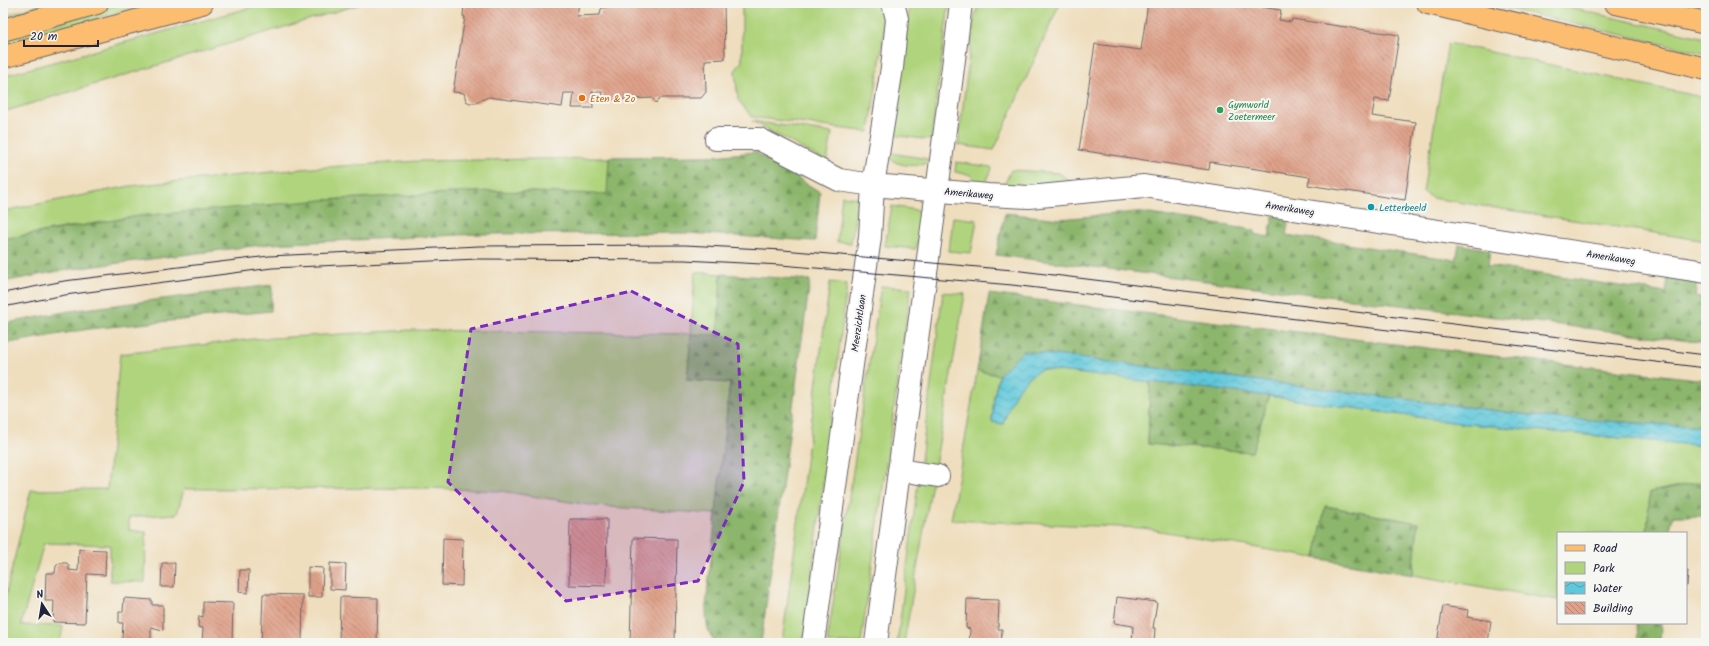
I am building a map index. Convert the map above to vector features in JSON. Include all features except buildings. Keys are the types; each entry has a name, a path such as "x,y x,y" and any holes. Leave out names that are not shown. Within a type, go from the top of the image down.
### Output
{"main road":[{"path":"3,30 97,3"},
{"path":"9,58 202,3"},
{"path":"1428,3 1706,69"},
{"path":"1616,3 1706,23"}],"street":[{"name":"Meerzichtlaan","path":"813,643 870,237 873,185 892,68 897,19 893,3"},
{"path":"876,643 924,298 961,3"},
{"name":"Amerikaweg","path":"716,139 759,139 839,180 873,185 1029,197 1144,186 1706,272"},
{"path":"899,470 938,476"}],"highlighted area":[{"path":"631,291 738,344 744,482 698,581 566,601 448,482 471,329"}],"green space":[{"path":"48,3 65,3 3,21 3,16"},
{"path":"125,3 150,3 3,46 3,38"},
{"path":"267,3 364,3 3,112 3,76"},
{"path":"742,3 877,3 883,19 884,35 869,132 752,117 738,100 735,71 742,61"},
{"path":"910,3 949,3 931,140 892,135"},
{"path":"979,3 1060,3 994,150 958,145 974,18"},
{"path":"1483,3 1547,3 1706,38 1706,54"},
{"path":"1448,43 1706,98 1706,241 1432,198 1423,192"},
{"path":"752,121 832,133 827,162"},
{"path":"755,152 820,192 815,241 688,233 479,234 269,244 64,270 3,282 3,239 138,216 324,200 491,191 607,194 609,157 713,156"},
{"path":"891,153 928,159 924,164 914,166 903,165 891,159"},
{"path":"713,156 706,197 491,191 324,200 68,227 3,239 3,211 130,186 312,168 419,161"},
{"path":"956,162 991,167 992,169 986,182 977,182 971,175 955,172"},
{"path":"1011,170 1059,173 1071,182 1003,188"},
{"path":"842,196 858,198 851,243 837,242"},
{"path":"892,206 922,211 916,249 885,246"},
{"path":"1137,212 1254,230 1254,234 1269,237 1273,216 1289,218 1286,235 1456,260 1459,244 1490,250 1488,266 1666,293 1668,276 1697,281 1695,297 1706,299 1706,343 996,255 1005,213 1060,219"},
{"path":"953,217 977,220 971,253 949,251"},
{"path":"695,272 721,274 718,335 687,380 730,383 716,514 596,506 500,491 433,488 184,489 177,514 129,517 129,530 146,532 145,582 110,581 110,545 44,543 21,625 63,626 60,643 3,643 3,605 31,490 107,489 120,354 254,339 412,330 691,334"},
{"path":"721,274 810,280 761,643 717,643 709,631 707,621 706,605 730,383 687,380 691,334 718,335"},
{"path":"830,282 847,284 804,643 782,643"},
{"path":"272,285 271,311 89,329 3,344 3,324 69,311"},
{"path":"881,286 911,288 861,643 827,643"},
{"path":"943,292 965,294 904,643 897,643"},
{"path":"989,294 1476,354 1706,380 1706,427 1553,418 1023,351 999,375 977,371"},
{"path":"1041,369 1150,381 1148,444 1252,452 1269,396 1459,423 1706,446 1706,481 1650,492 1647,532 1557,532 1557,600 1413,575 1418,523 1326,506 1315,558 1143,528 951,520 977,371 999,375 994,396 992,422 1003,424 1011,400 1024,380"},
{"path":"1150,381 1269,396 1252,452 1148,444"},
{"path":"1706,481 1706,516 1673,516 1669,532 1647,532 1650,492"},
{"path":"1325,506 1418,523 1413,575 1315,558"},
{"path":"1637,624 1661,624 1660,643 1638,643"}],"water":[{"path":"1023,351 1553,418 1706,427 1706,446 1459,423 1269,396 1041,369 1026,381 1016,392 1003,424 992,422 994,396 999,375"}],"tram line":[{"path":"3,293 64,281 269,256 479,246 685,245 783,250 1013,270 1706,355"},
{"path":"3,307 65,295 272,268 478,259 684,260 781,265 1012,285 1706,368"}],"place":[{"name":"Eten & Zo","path":"582,98"},
{"name":"Gymworld Zoetermeer","path":"1220,110"},
{"name":"Letterbeeld","path":"1371,207"}]}
